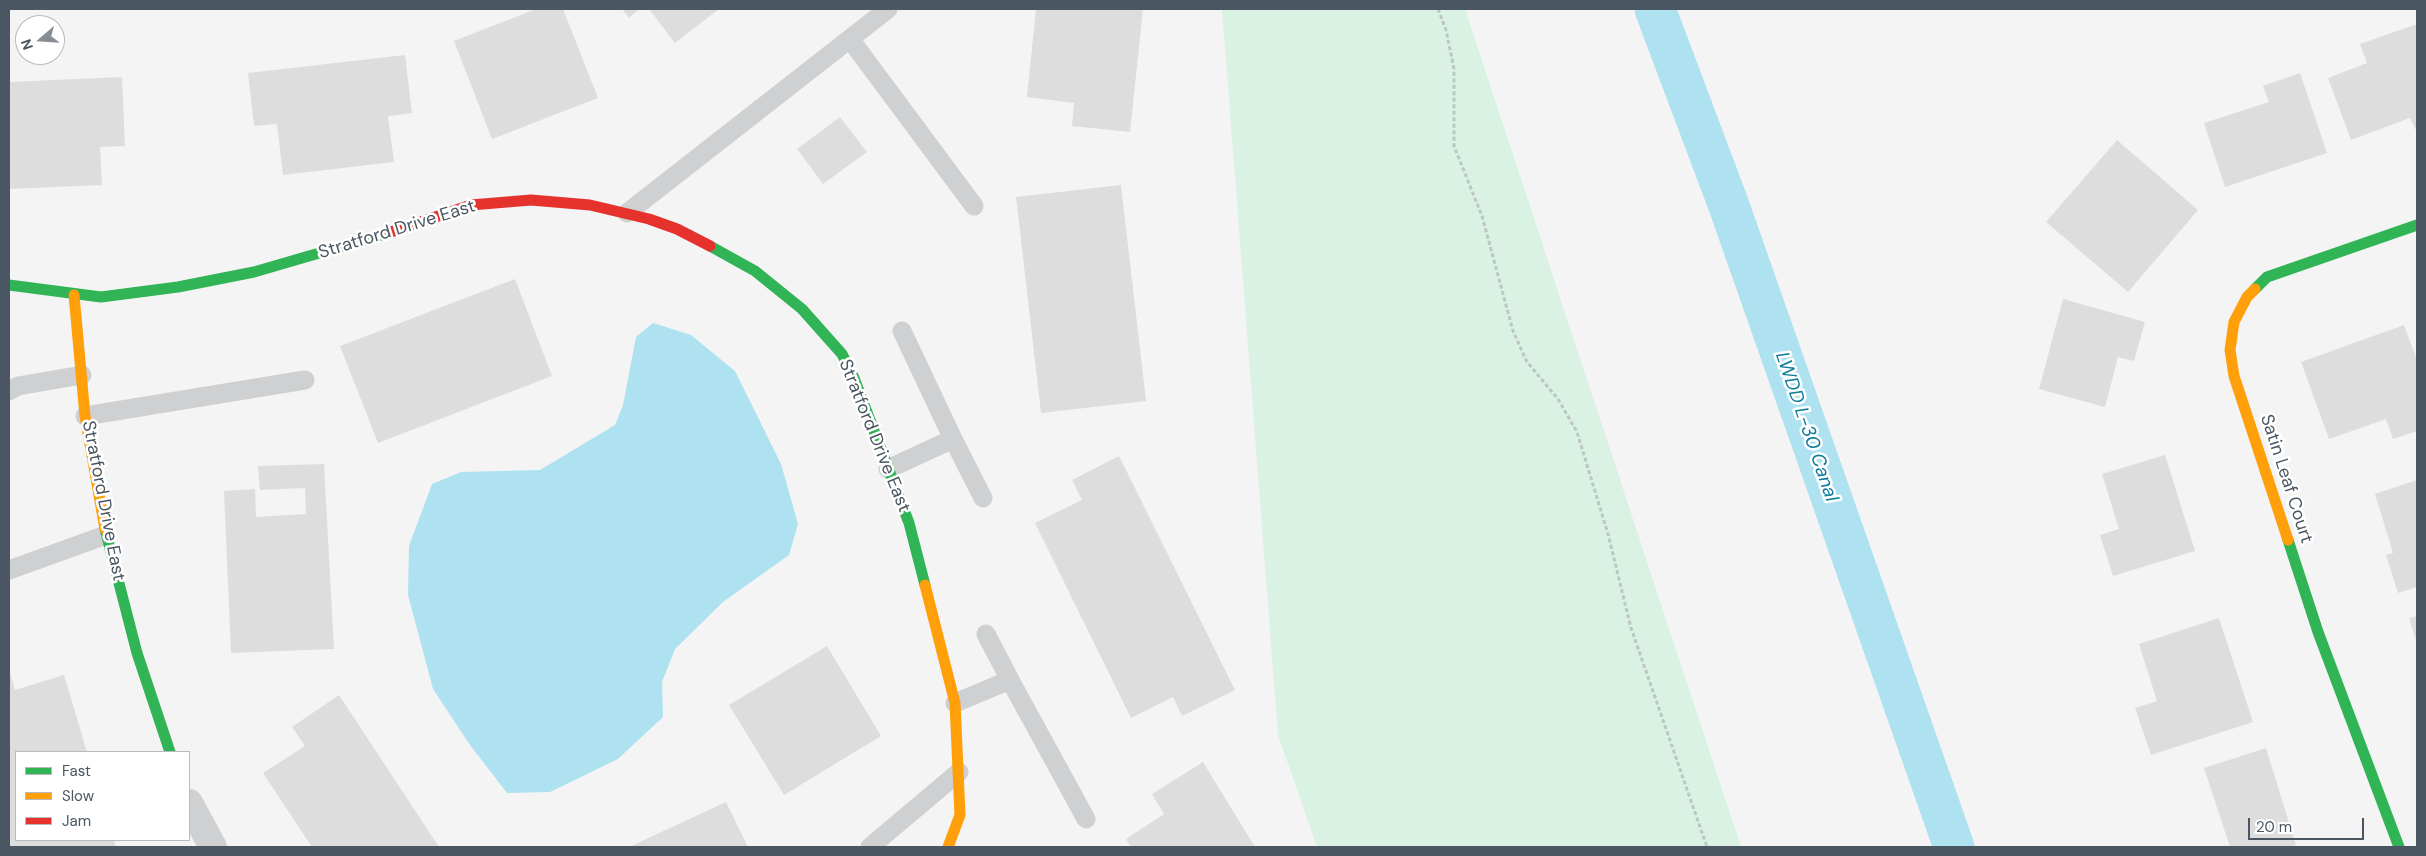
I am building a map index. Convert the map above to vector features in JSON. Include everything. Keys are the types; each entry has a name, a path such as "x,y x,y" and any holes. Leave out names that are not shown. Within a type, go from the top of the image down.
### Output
{"street":[{"name":"Stratford Drive East","path":"170,751 137,653 106,535 86,416 74,295 101,296 168,288 254,272 367,241 440,214 471,205 531,200 590,205 677,229 730,256 755,271 802,309 842,354 854,378 909,523 955,703 960,815 948,847"},
{"name":"Satin Leaf Court","path":"2399,847 2318,632 2234,376 2230,350 2234,322 2247,297 2267,277 2417,224"},
{"path":"9,285 74,295"},
{"path":"190,805 213,847"}],"lane":[{"path":"627,214 888,9"},
{"path":"850,39 974,206"},
{"path":"902,331 983,498"},
{"path":"9,391 18,386 82,375"},
{"path":"86,416 305,380"},
{"path":"888,469 953,439"},
{"path":"9,570 106,535"},
{"path":"986,634 1086,819"},
{"path":"955,703 1010,680"},
{"path":"870,847 959,772"}],"path":[{"path":"1438,9 1446,30 1454,69 1454,146 1482,216 1512,331 1527,362 1566,410 1577,432 1608,534 1631,628 1707,847"}],"green space":[{"path":"1222,9 1465,9 1741,847 1317,847 1278,735"}],"water":[{"path":"653,323 691,335 735,371 781,464 798,524 789,555 723,602 675,649 662,682 663,717 618,759 550,792 507,793 470,745 433,689 408,595 409,546 432,484 461,472 540,470 615,425 623,405 636,337"}],"building":[{"path":"536,9 563,9 598,98 492,139 454,41"},
{"path":"622,9 639,9 629,18"},
{"path":"649,9 719,9 675,43"},
{"path":"1036,9 1143,9 1130,132 1072,126 1074,103 1027,97"},
{"path":"2417,24 2417,132 2410,118 2351,140 2328,78 2367,63 2360,44"},
{"path":"405,55 412,113 388,116 394,162 283,175 277,124 254,126 248,73"},
{"path":"2300,73 2327,153 2225,187 2204,123 2269,102 2263,86"},
{"path":"122,77 125,146 100,147 102,185 9,189 9,82"},
{"path":"840,117 867,152 823,184 797,149"},
{"path":"2117,140 2198,210 2128,292 2046,222"},
{"path":"1121,185 1146,401 1041,413 1016,197"},
{"path":"515,279 552,376 378,443 340,346"},
{"path":"2063,299 2145,322 2134,361 2118,357 2105,407 2039,389"},
{"path":"2404,325 2417,360 2417,431 2393,439 2386,419 2329,439 2301,362"},
{"path":"2165,455 2195,551 2113,576 2100,535 2119,529 2102,474"},
{"path":"1119,456 1235,690 1182,716 1173,697 1131,718 1035,523 1082,500 1072,480"},
{"path":"324,464 334,649 231,653 224,491 255,489 256,517 306,514 305,488 260,490 258,466"},
{"path":"2417,480 2417,587 2398,593 2386,555 2393,553 2375,494"},
{"path":"2417,616 2417,644 2409,618"},
{"path":"2219,618 2253,722 2151,755 2135,708 2157,701 2139,644"},
{"path":"827,646 881,736 784,795 729,705"},
{"path":"9,669 15,690 64,675 87,751 15,751 15,841 114,841 116,847 9,847"},
{"path":"339,695 439,847 312,847 263,773 305,746 292,727"},
{"path":"2266,748 2296,845 2289,847 2230,847 2204,768"},
{"path":"1203,762 1255,847 1131,847 1126,839 1164,814 1152,794"},
{"path":"726,802 748,847 629,847"}],"waterway":[{"name":"LWDD L-30 Canal","path":"1655,9 1729,206 1954,847"}],"traffic: fast":[{"path":"2255,289 2267,277 2417,225"},
{"path":"9,285 101,297 178,287 254,272 388,233"},
{"path":"710,246 755,271 802,309 842,354 854,378 909,523 925,585"},
{"path":"105,529 137,653 170,751"},
{"path":"2288,540 2318,632 2399,847"}],"traffic: slow":[{"path":"2255,289 2247,297 2234,322 2230,350 2234,376 2288,540"},
{"path":"74,295 85,416 105,529"},
{"path":"925,585 955,703 960,815 948,847"}],"traffic: jam":[{"path":"388,233 471,205 531,200 590,205 649,219 677,229 710,246"}]}
